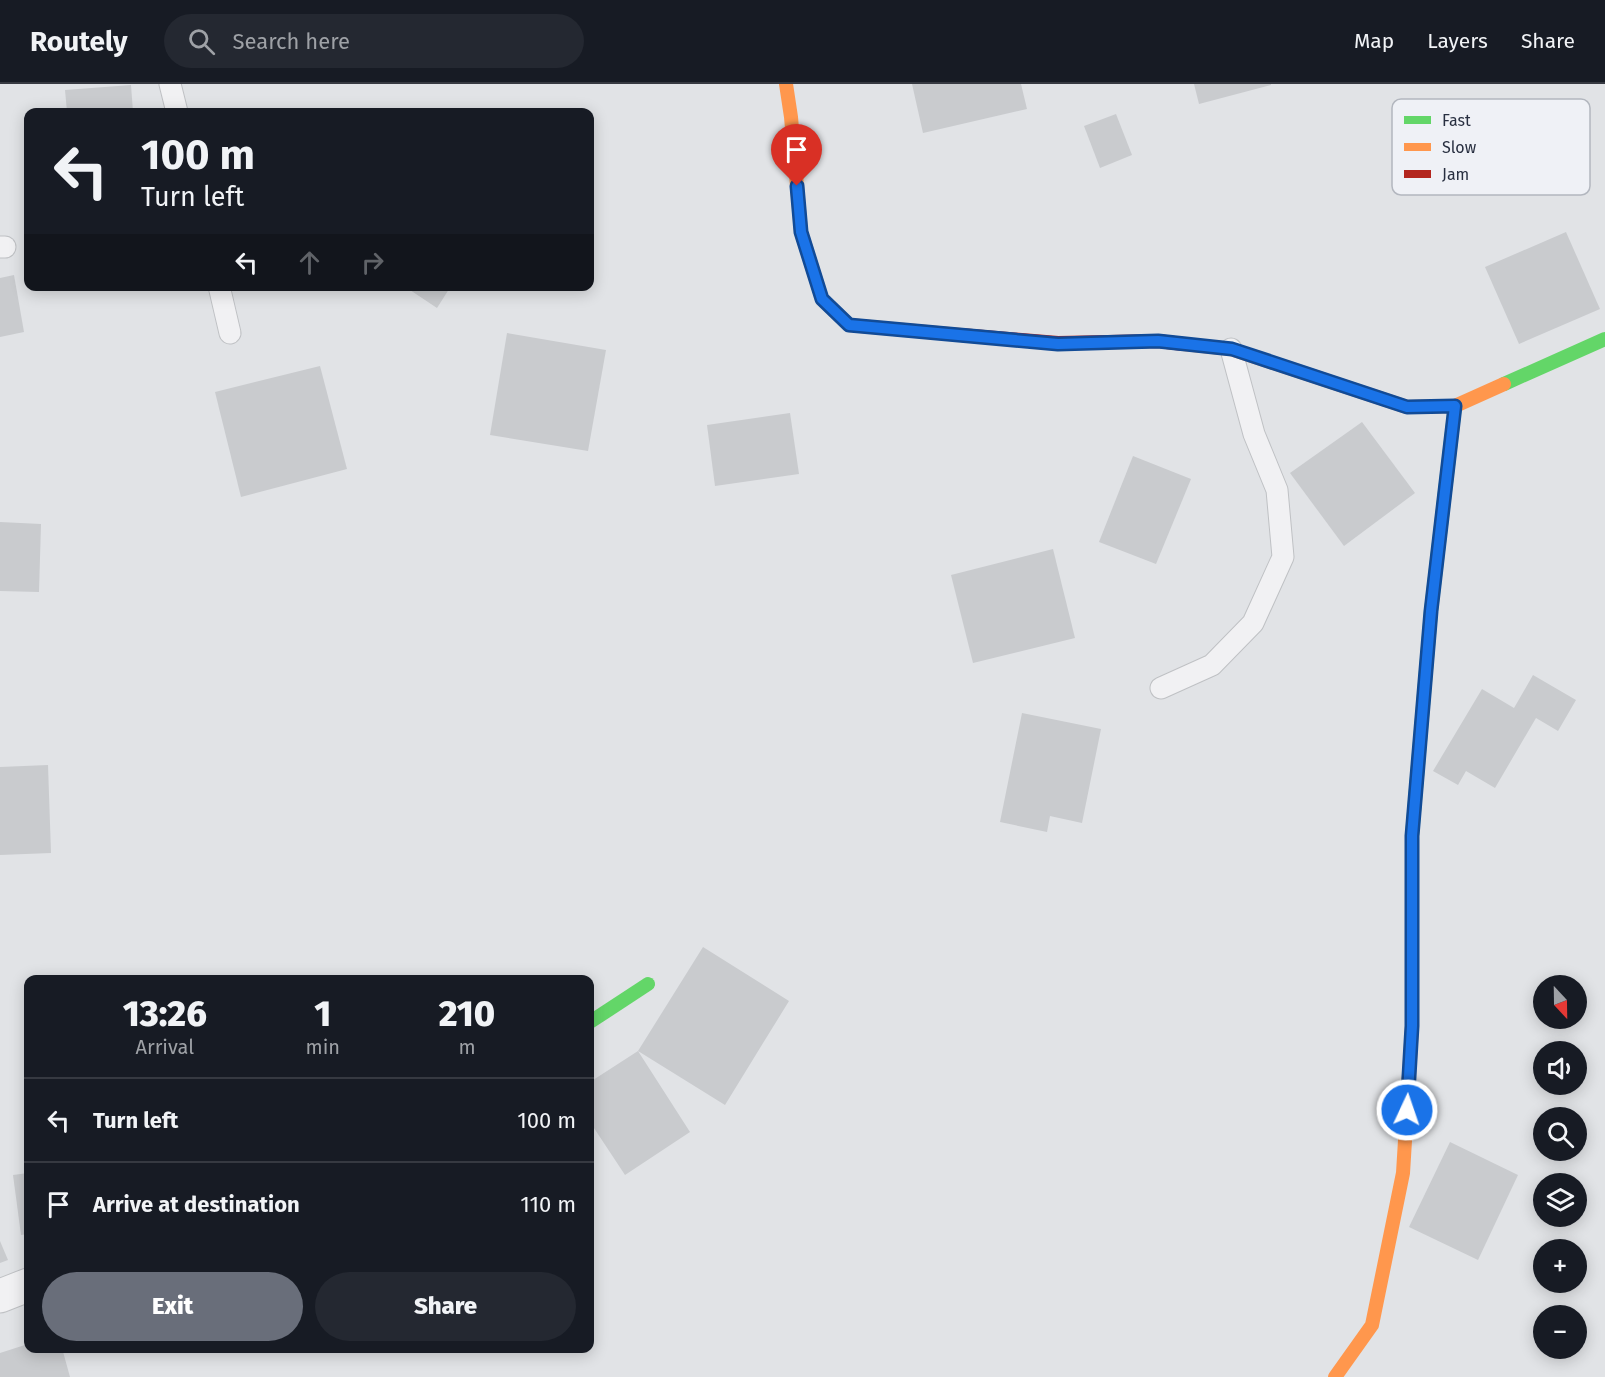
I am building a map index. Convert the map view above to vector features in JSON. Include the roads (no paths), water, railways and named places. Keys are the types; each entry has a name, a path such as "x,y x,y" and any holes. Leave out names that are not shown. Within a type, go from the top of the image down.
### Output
{"street":[{"path":"786,84 801,232 822,299 849,325 1058,344 1158,341 1232,349 1407,407 1455,406 1605,339"},
{"path":"1335,1377 1372,1325 1402,1173 1412,1026 1412,836 1431,611 1455,406"},
{"path":"594,1019 648,984"},
{"path":"0,1296 24,1287"}],"lane":[{"path":"170,84 176,108"},
{"path":"220,291 230,333"},
{"path":"1161,687 1212,665 1252,623 1283,557 1277,490 1254,434 1232,349"}]}
